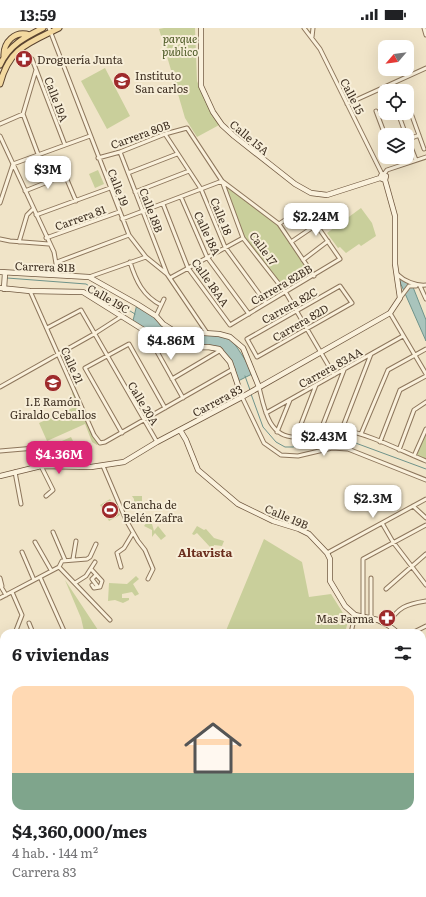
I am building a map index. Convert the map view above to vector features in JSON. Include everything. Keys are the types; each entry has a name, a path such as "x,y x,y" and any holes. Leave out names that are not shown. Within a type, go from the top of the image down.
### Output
{"main road":[{"path":"0,65 4,56 16,43 44,28"},
{"path":"0,84 5,68 13,54 26,44 50,30 60,28"}],"street":[{"name":"Calle 15A","path":"202,28 201,84 213,112 227,130 295,184 311,193 327,195 383,177"},
{"name":"Calle 15","path":"304,28 312,37 383,177 395,216 396,273 400,298"},
{"path":"312,37 313,28"},
{"path":"424,28 426,35"},
{"name":"Calle 19","path":"50,30 98,158 129,235 146,257 167,274 207,333"},
{"name":"Calle 19A","path":"32,59 65,145"},
{"path":"346,104 426,68"},
{"path":"36,70 23,114 38,154"},
{"path":"376,111 382,128"},
{"path":"0,124 23,114"},
{"path":"414,120 424,149"},
{"name":"Carrera 80B","path":"98,158 120,152 165,134 187,128"},
{"name":"Calle 17","path":"187,128 222,181 243,238 286,293 334,375"},
{"name":"Calle 18","path":"165,134 201,190 225,247 266,303"},
{"path":"0,136 57,262 58,275"},
{"path":"12,164 90,136"},
{"path":"414,137 420,136"},
{"name":"Calle 18B","path":"120,152 167,274"},
{"path":"128,173 177,154"},
{"path":"414,155 416,160"},
{"path":"383,177 387,170 426,157"},
{"path":"0,203 12,164"},
{"path":"135,192 189,171"},
{"path":"25,191 65,174 76,201"},
{"path":"222,181 279,224 314,276"},
{"name":"Carrera 81","path":"122,219 222,181"},
{"path":"36,215 110,188"},
{"name":"Calle 18A","path":"182,197 207,257 249,314"},
{"name":"Calle 18AA","path":"163,204 188,268 230,325"},
{"path":"279,224 304,207 328,241 303,260"},
{"path":"19,242 27,215 33,208"},
{"name":"Carrera 81","path":"46,238 119,212"},
{"path":"291,242 316,225"},
{"path":"57,262 129,235"},
{"path":"0,238 19,242 49,244"},
{"path":"170,278 243,238"},
{"name":"Carrera 82BB","path":"230,325 266,303 286,293 341,258 328,241"},
{"path":"89,276 146,257"},
{"path":"130,262 136,281 146,294 161,305"},
{"path":"5,273 4,288 30,291"},
{"name":"Carrera 81B","path":"5,273 89,276"},
{"path":"396,273 406,281 420,286 426,285"},
{"name":"Calle 19C","path":"89,276 156,316 163,324 174,331 219,334 230,337 243,348 257,389"},
{"name":"Carrera 82D","path":"257,357 352,303 340,286"},
{"name":"Carrera 82C","path":"257,357 247,339 340,286"},
{"name":"Carrera 83","path":"0,476 41,466 103,466 124,462 157,442 242,398 390,313 409,286 420,286"},
{"path":"420,286 426,299"},
{"name":"Calle 19C","path":"30,291 78,292 87,294 146,331 183,398"},
{"name":"Calle 21","path":"30,291 94,434 99,442 104,443 122,433"},
{"path":"156,316 164,300"},
{"name":"Calle 20A","path":"47,328 81,310 157,442"},
{"path":"380,442 400,390 426,375 390,313"},
{"path":"0,387 59,355 122,316"},
{"path":"146,331 166,344 176,347 215,348 221,350 233,369 242,398 264,443 281,455 298,456 332,448 348,449 426,480"},
{"name":"Carrera 83AA","path":"266,413 404,336"},
{"path":"165,408 129,344 85,368 122,433 233,369"},
{"path":"361,434 388,370 426,349"},
{"path":"172,379 221,350"},
{"path":"342,429 371,354"},
{"path":"320,432 344,370"},
{"path":"296,437 316,385"},
{"path":"257,389 266,413 277,432 283,436 296,437 342,429 361,434 426,461"},
{"path":"277,432 290,400"},
{"path":"399,450 414,410 426,402"},
{"path":"414,456 426,429"},
{"name":"Calle 19B","path":"180,430 186,440 198,470 230,499 273,521 305,532 328,553"},
{"path":"0,451 47,447"},
{"path":"41,466 53,490 46,496"},
{"path":"103,466 133,533 145,550 153,569 148,579"},
{"path":"15,472 21,504"},
{"path":"393,629 388,625 371,618 355,614 345,606 333,586 328,553 426,499"},
{"path":"413,506 426,518"},
{"path":"382,523 393,542 426,585"},
{"path":"364,617 362,562 365,556 426,525"},
{"path":"53,532 65,560"},
{"path":"121,567 116,555 133,533"},
{"path":"73,559 76,540"},
{"path":"35,542 51,570"},
{"path":"0,598 59,567 62,561 87,559 90,557 96,544"},
{"path":"22,552 34,580"},
{"path":"386,589 426,554"},
{"path":"75,583 86,576 95,562"},
{"path":"59,567 110,620"},
{"path":"91,569 102,581 101,587 94,588 92,585"},
{"path":"98,576 92,579 96,582 98,587"},
{"path":"40,577 63,629"},
{"path":"0,578 1,587 6,595"},
{"path":"371,578 371,618"},
{"path":"12,592 22,615 17,629"},
{"path":"388,625 396,611 416,603 426,601"},
{"path":"353,629 355,614"},
{"path":"29,623 32,629"}],"green space":[{"name":"parque publico","path":"195,28 197,81 212,116 221,124 197,137 185,118 159,29"},
{"path":"105,68 130,116 107,129 81,81"},
{"path":"98,170 104,184 95,188 89,174"},
{"path":"222,181 279,224 314,276 286,293 243,238"},
{"path":"361,208 372,223 376,236 361,246 359,244 346,253 340,247 338,248 327,233"},
{"path":"74,389 96,441 99,442 97,445 92,442 85,424 47,441 39,423 77,406 81,415 72,393"},
{"path":"426,434 426,459 417,455"},
{"path":"71,437 75,445 59,453 55,444"},
{"path":"132,496 142,496 142,511 134,507 134,499"},
{"name":"Cancha de Belén Zafra","path":"110,499 120,515 109,521 100,505"},
{"path":"147,522 152,524 154,531 158,526 166,536 161,540 155,533 152,537 152,530 144,526"},
{"path":"197,526 204,530 206,529 214,538 224,541 222,546 214,545 213,548 210,547 197,533 194,535 192,534"},
{"path":"264,539 302,562 309,597 331,594 348,621 346,629 227,629"},
{"path":"136,576 139,579 133,584 139,594 135,596 132,592 122,594 122,598 129,598 129,600 123,603 115,600 108,601 109,583 127,584"},
{"path":"65,580 97,629 84,629 81,618"}],"water":[{"path":"396,273 411,282 426,320 426,341"},
{"path":"137,304 156,316 163,324 181,332 230,337 254,373 238,381 223,352 208,347 177,347 132,325"}],"waterway":[{"path":"7,278 86,284 135,314"},
{"path":"245,376 250,390"},
{"path":"251,394 263,427 276,442 285,447 293,447 315,441 342,438 426,469"}],"place":[{"name":"Droguería Junta","path":"24,59"},
{"name":"Instituto San carlos","path":"122,81"},
{"name":"I.E Ramón Giraldo Ceballos","path":"53,383"},
{"name":"Cancha de Belén Zafra","path":"110,510"},
{"name":"Mas Farma","path":"387,618"}],"district":[{"name":"Altavista","path":"205,552"}]}
